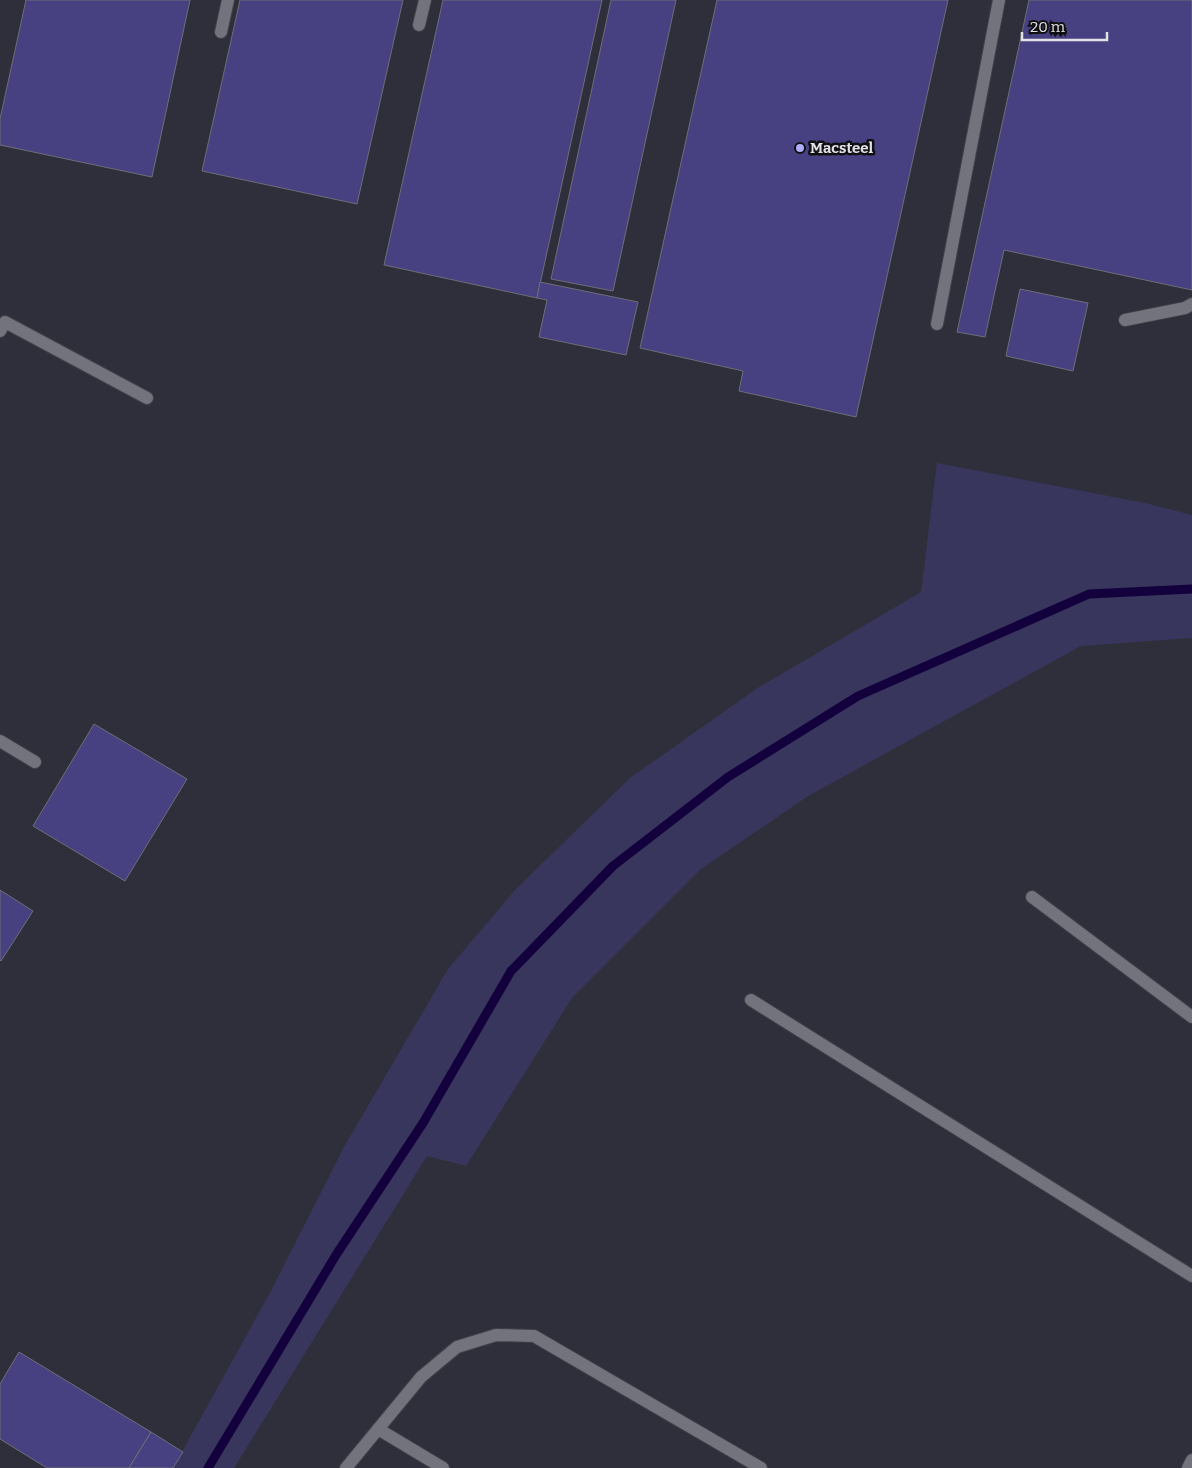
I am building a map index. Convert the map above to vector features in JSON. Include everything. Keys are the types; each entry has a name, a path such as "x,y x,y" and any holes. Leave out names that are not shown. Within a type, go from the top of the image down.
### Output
{"lane":[{"path":"221,32 228,0"},
{"path":"419,25 425,0"},
{"path":"937,324 999,0"},
{"path":"1125,320 1185,308 1192,304"},
{"path":"2,324 147,398"},
{"path":"0,741 35,762"},
{"path":"1032,897 1192,1017"},
{"path":"751,1000 1192,1276"},
{"path":"346,1468 420,1376 457,1348 496,1335 534,1336 761,1468"},
{"path":"378,1428 443,1468"},
{"path":"1188,1468 1192,1460"}],"shaded area":[{"path":"0,0 1192,0 1192,1468 0,1468"},
{"path":"937,463 1145,503 1192,515 1192,638 1081,646 808,796 701,869 572,998 466,1166 427,1156 234,1468 173,1468 272,1289 344,1147 448,969 516,889 630,778 756,689 921,592"}],"building":[{"path":"26,0 190,0 152,177 0,145 0,119"},
{"path":"240,0 403,0 357,204 202,171"},
{"path":"443,0 602,0 537,298 384,265"},
{"path":"611,0 676,0 613,291 551,279"},
{"name":"Macsteel","path":"717,0 948,0 856,417 739,391 743,371 640,348"},
{"path":"1029,0 1192,0 1192,290 1004,250 985,337 957,332"},
{"path":"540,282 638,302 626,355 539,337 547,300 537,298"},
{"path":"1020,289 1088,303 1073,371 1006,356"},
{"path":"94,724 187,779 125,881 33,826"},
{"path":"0,890 33,911 1,961 0,960"},
{"path":"19,1352 151,1432 129,1468 47,1468 0,1439 0,1384"},
{"path":"151,1432 183,1452 173,1468 129,1468"}],"waterway":[{"path":"208,1468 336,1255 423,1123 511,971 613,866 728,777 858,696 1089,594 1192,589"}],"place":[{"name":"Macsteel","path":"800,148"}]}
